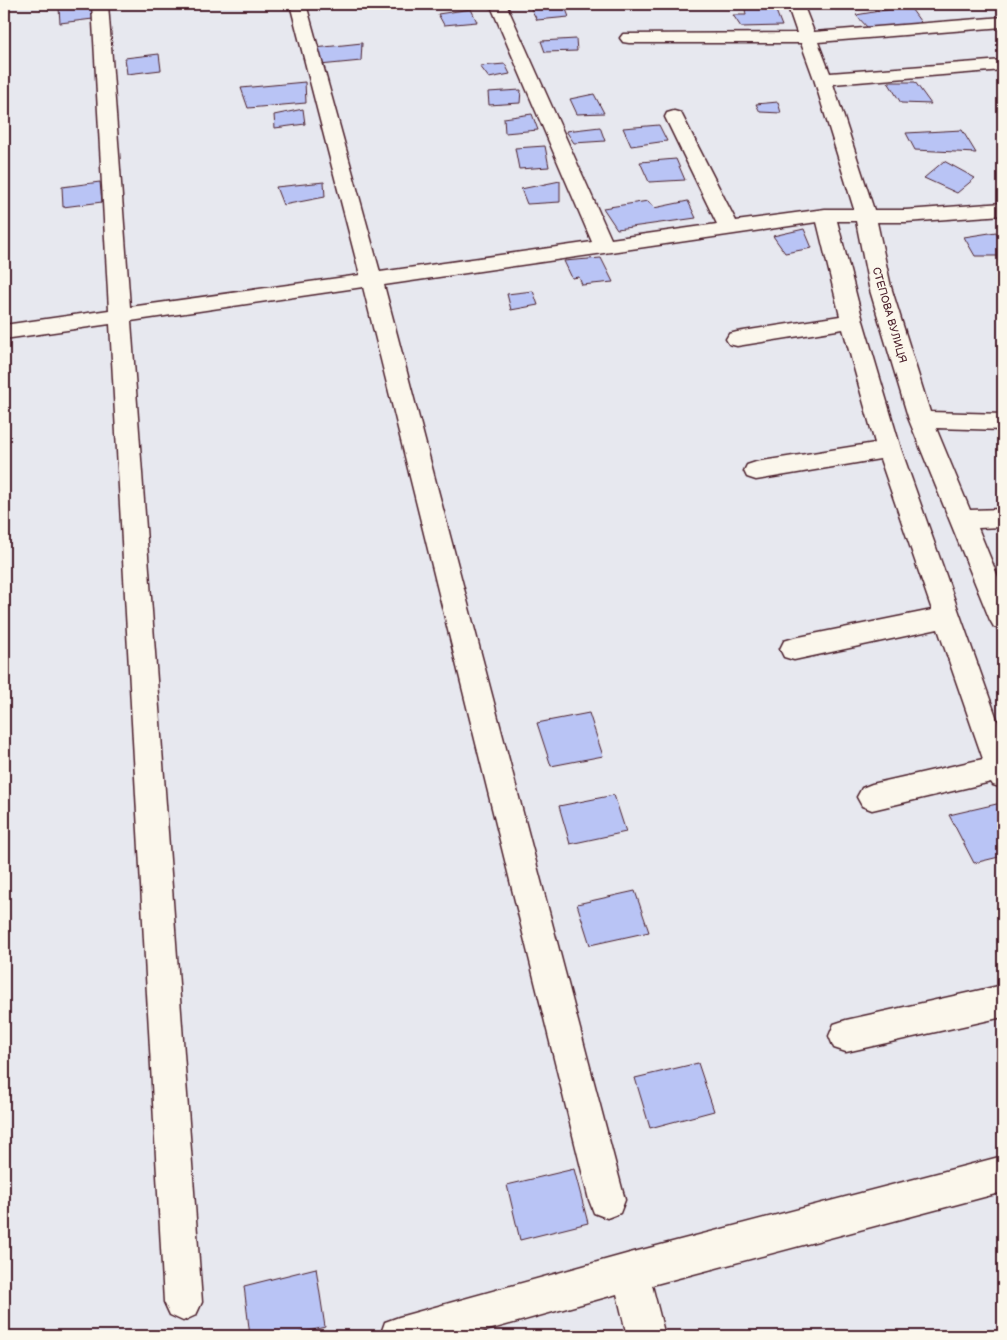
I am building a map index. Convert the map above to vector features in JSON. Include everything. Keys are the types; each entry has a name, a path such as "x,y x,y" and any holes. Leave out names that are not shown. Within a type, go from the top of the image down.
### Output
{"street":[{"path":"100,4 183,1302"},
{"path":"298,4 372,280 607,1200"},
{"path":"498,4 604,246"},
{"name":"СТЕПОВА ВУЛИЦЯ","path":"795,4 823,79 865,214 880,286 921,420 1003,620"},
{"path":"630,38 808,38 1003,22"},
{"path":"823,79 1003,65"},
{"path":"674,117 730,229"},
{"path":"4,332 826,215 906,216 1003,208"},
{"path":"826,215 852,321 888,449 1002,772 872,797"},
{"path":"737,339 852,321"},
{"path":"921,420 1003,422"},
{"path":"756,471 888,449"},
{"path":"963,519 1003,518"},
{"path":"794,649 948,617"},
{"path":"846,1036 1003,1001"},
{"path":"399,1336 630,1272 1003,1174"},
{"path":"630,1272 646,1336"}],"building":[{"path":"91,4 93,19 60,23 59,8"},
{"path":"564,4 569,17 537,20 530,7"},
{"path":"774,6 782,26 741,27 733,15 746,15 745,9"},
{"path":"909,6 923,25 869,29 856,15"},
{"path":"471,9 477,22 444,25 438,14"},
{"path":"576,39 577,51 545,52 541,41"},
{"path":"362,43 361,61 320,65 315,48"},
{"path":"159,54 161,70 127,74 125,58"},
{"path":"505,64 510,74 489,78 480,66"},
{"path":"305,82 306,103 248,108 241,88"},
{"path":"888,82 915,82 931,104 901,103"},
{"path":"521,90 520,103 489,105 488,92"},
{"path":"594,94 604,113 577,114 570,99"},
{"path":"778,102 781,113 760,112 756,104"},
{"path":"303,109 305,124 275,128 274,115"},
{"path":"532,114 538,130 505,133 504,118"},
{"path":"659,125 667,141 631,146 623,128"},
{"path":"600,127 605,141 574,143 566,131"},
{"path":"962,130 976,153 915,150 906,133"},
{"path":"545,146 549,167 519,169 515,148"},
{"path":"676,159 685,180 649,182 640,162"},
{"path":"944,161 975,178 957,193 924,178"},
{"path":"560,181 560,202 527,204 521,189"},
{"path":"100,182 102,202 63,207 62,187"},
{"path":"324,182 325,197 283,205 276,187"},
{"path":"648,201 654,208 688,201 696,218 617,229 603,208"},
{"path":"804,229 812,248 785,253 773,236"},
{"path":"996,232 1003,244 1003,256 975,256 964,237"},
{"path":"601,258 613,282 582,285 579,277 572,278 564,261"},
{"path":"533,291 538,305 511,310 507,294"},
{"path":"589,713 603,756 551,766 537,723"},
{"path":"614,795 626,832 570,844 559,806"},
{"path":"1001,803 1003,808 1003,856 974,863 949,815"},
{"path":"635,891 649,932 590,945 577,904"},
{"path":"698,1063 714,1111 650,1128 635,1078"},
{"path":"574,1169 588,1223 520,1240 507,1185"},
{"path":"316,1268 325,1327 288,1336 250,1336 244,1286"}]}
